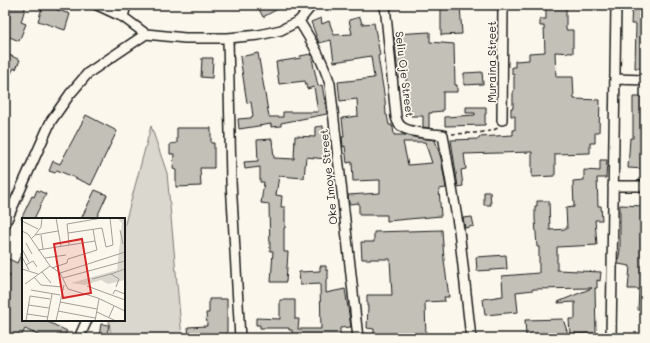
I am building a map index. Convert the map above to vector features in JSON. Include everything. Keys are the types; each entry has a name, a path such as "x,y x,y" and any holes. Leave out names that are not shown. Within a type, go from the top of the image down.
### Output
{"street":[{"path":"97,5 123,17 146,34 185,38 228,38 259,35 281,30 299,21 312,5"},
{"path":"123,17 126,5"},
{"name":"Seliu Oje Street","path":"384,5 396,116 399,124 403,128 410,130 443,135"},
{"name":"Muraina Street","path":"502,120 503,5"},
{"path":"612,338 616,5"},
{"name":"Oke Imoye Street","path":"299,21 319,54 326,69 330,84 358,338"},
{"path":"5,224 51,121 70,94 88,73 146,34"},
{"path":"228,38 231,181 240,338"},
{"path":"615,79 645,80"},
{"path":"443,135 459,230 471,338"},
{"path":"613,186 645,186"},
{"path":"79,338 86,321"}],"path":[{"path":"443,135 496,129 501,125 502,120"}],"shaded area":[{"path":"151,126 167,173 182,338 111,338 109,321 125,321 125,223"}],"building":[{"path":"5,5 26,5 21,22 26,24 19,41 5,35"},
{"path":"43,5 70,14 65,30 38,21"},
{"path":"257,5 285,5 263,17"},
{"path":"441,5 460,5 462,34 441,35"},
{"path":"546,5 566,5 566,30 573,30 573,53 555,52 556,77 573,77 574,99 600,100 599,132 595,132 595,143 590,143 590,153 555,154 555,176 532,177 532,152 464,154 466,169 461,170 463,186 458,187 451,140 479,139 479,137 513,135 513,130 515,130 515,116 511,116 514,91 514,74 512,74 512,67 515,67 515,61 529,60 529,53 545,52 544,26 540,26 540,19 546,19"},
{"path":"632,5 645,5 645,68 635,68 636,24 631,24"},
{"path":"360,17 362,24 374,23 380,55 378,56 386,115 389,125 392,125 393,127 394,135 405,135 435,140 441,158 446,188 439,189 441,216 387,221 387,215 359,215 359,203 349,204 348,195 380,193 380,180 353,181 352,162 347,163 345,146 343,147 342,137 344,137 342,118 358,116 357,99 340,101 338,82 374,78 371,56 334,62 331,40 319,43 311,22 321,18 322,24 329,21 334,35 352,34 349,20","holes":["403,142 425,142 432,163 408,165"]},
{"path":"430,32 430,42 454,44 455,85 457,85 457,92 443,92 443,111 429,113 429,128 423,127 423,116 411,116 410,110 407,110 406,77 398,77 394,34"},
{"path":"5,53 20,60 16,69 14,68 5,84"},
{"path":"258,53 269,117 283,117 283,112 318,112 314,87 307,89 305,81 279,84 276,62 301,58 300,56 311,54 318,86 322,85 327,114 281,123 281,126 271,127 271,124 239,129 238,119 251,118 253,116 251,102 247,103 240,57"},
{"path":"202,58 213,58 212,78 201,77"},
{"path":"482,72 483,84 464,85 464,73"},
{"path":"633,97 645,97 645,169 628,168 630,138 633,138"},
{"path":"466,107 486,107 485,125 445,126 445,117 475,115 475,113 466,113"},
{"path":"86,115 117,131 91,185 57,170 55,173 49,171 53,161 60,164"},
{"path":"323,126 324,137 328,138 326,159 306,157 304,178 279,176 276,195 282,196 281,207 285,207 284,252 288,252 286,282 271,282 273,251 270,251 269,204 261,203 264,182 260,182 260,167 245,169 244,162 258,161 257,140 272,139 274,158 294,159 295,136 315,137 315,127"},
{"path":"177,128 211,128 211,143 214,143 214,168 200,168 201,186 176,187 176,170 173,169 174,154 170,154 170,144 177,143"},
{"path":"600,160 607,160 606,178 597,178 598,206 601,206 602,220 595,220 597,245 557,247 557,270 601,272 600,281 597,280 597,288 595,288 596,333 570,334 569,319 575,319 575,302 558,303 592,288 533,289 516,292 518,312 485,315 483,299 503,296 502,276 539,273 539,247 537,247 535,219 535,206 537,206 537,201 549,201 550,230 567,229 566,208 574,207 573,181 584,180 584,170 600,171"},
{"path":"37,190 46,194 34,218 21,219 32,196 34,197"},
{"path":"95,190 107,195 96,218 81,218"},
{"path":"484,192 490,192 491,205 484,205"},
{"path":"620,205 645,206 645,310 638,310 639,289 628,289 630,266 618,264 620,249"},
{"path":"472,217 474,226 465,228 463,218"},
{"path":"442,230 449,297 444,297 445,301 425,302 426,338 374,338 374,329 367,328 367,295 392,295 390,259 362,259 361,242 374,242 374,232"},
{"path":"22,252 22,321 46,321 67,331 63,338 44,338 25,329 20,338 5,338 5,285 10,275 5,272 5,267 9,259 17,263"},
{"path":"506,255 507,269 477,271 476,257"},
{"path":"320,266 326,266 326,271 328,270 328,279 326,279 326,293 345,289 351,327 340,328 340,338 292,338 292,330 289,330 289,328 260,328 260,325 256,325 256,318 280,319 280,300 295,300 295,319 299,319 298,329 321,329 320,284 300,285 299,272 320,271"},
{"path":"209,299 227,299 227,338 189,338 188,327 207,326 206,313 209,313"},
{"path":"563,319 568,334 526,336 525,320"},
{"path":"101,324 109,325 106,338 99,336"}]}
